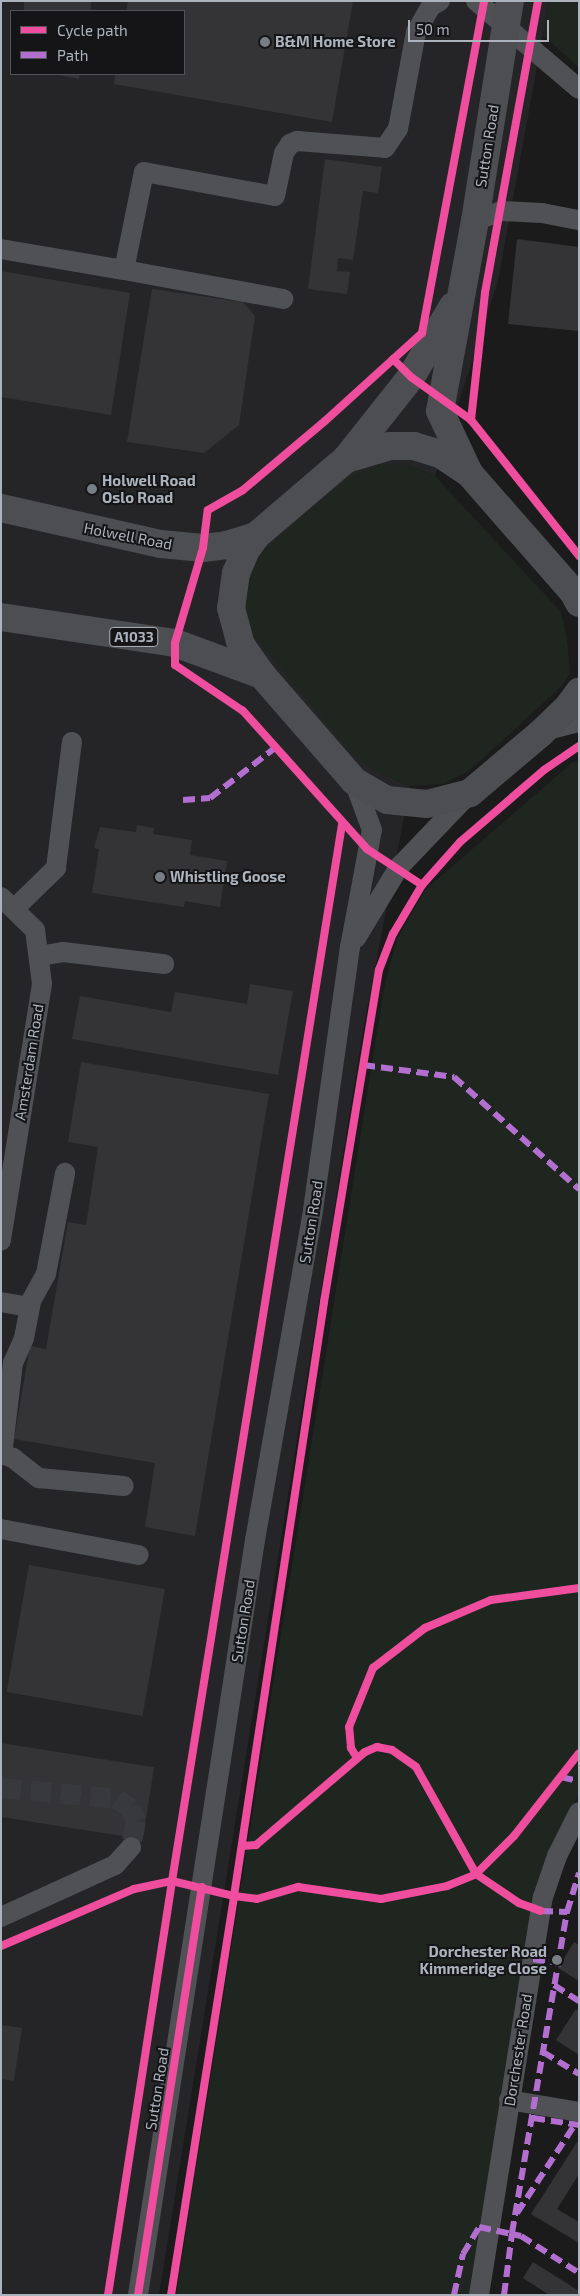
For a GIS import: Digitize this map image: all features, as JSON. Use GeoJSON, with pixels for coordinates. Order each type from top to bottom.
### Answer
{"type":"FeatureCollection","features":[{"type":"Feature","properties":{"kind":"highway","name":"Sutton Road"},"geometry":{"type":"LineString","coordinates":[[470,474],[440,411],[475,221],[508,14]]}},
{"type":"Feature","properties":{"kind":"highway"},"geometry":{"type":"LineString","coordinates":[[463,290],[410,377],[346,459],[256,536],[244,552],[236,573],[230,608],[241,645],[262,675],[354,781],[387,800],[405,803],[446,801],[470,793],[568,707],[579,692]]}},
{"type":"Feature","properties":{"kind":"highway"},"geometry":{"type":"LineString","coordinates":[[346,459],[376,448],[414,446],[440,454],[470,474],[577,598]]}},
{"type":"Feature","properties":{"kind":"highway","name":"Holwell Road"},"geometry":{"type":"LineString","coordinates":[[1,508],[161,544],[203,548],[227,545],[256,536]]}},
{"type":"Feature","properties":{"kind":"highway","name":"A1033"},"geometry":{"type":"LineString","coordinates":[[1,617],[175,643],[262,675]]}},
{"type":"Feature","properties":{"kind":"street"},"geometry":{"type":"LineString","coordinates":[[124,270],[144,172],[275,196],[284,153],[290,144],[298,141],[386,148],[398,129],[416,32],[431,6],[440,1]]}},
{"type":"Feature","properties":{"kind":"street"},"geometry":{"type":"LineString","coordinates":[[476,1],[508,14],[579,89]]}},
{"type":"Feature","properties":{"kind":"street"},"geometry":{"type":"LineString","coordinates":[[475,221],[500,211],[542,213],[579,220]]}},
{"type":"Feature","properties":{"kind":"street"},"geometry":{"type":"LineString","coordinates":[[1,249],[283,299]]}},
{"type":"Feature","properties":{"kind":"street"},"geometry":{"type":"LineString","coordinates":[[541,732],[579,722]]}},
{"type":"Feature","properties":{"kind":"street"},"geometry":{"type":"LineString","coordinates":[[8,903],[56,868],[72,742]]}},
{"type":"Feature","properties":{"kind":"street","name":"Sutton Road"},"geometry":{"type":"LineString","coordinates":[[138,2295],[255,1540],[313,1210],[350,947],[372,830],[354,781]]}},
{"type":"Feature","properties":{"kind":"street","name":"Sutton Road"},"geometry":{"type":"LineString","coordinates":[[350,947],[399,867],[470,793]]}},
{"type":"Feature","properties":{"kind":"street","name":"Amsterdam Road"},"geometry":{"type":"LineString","coordinates":[[1,1241],[42,984],[35,930],[8,903]]}},
{"type":"Feature","properties":{"kind":"street"},"geometry":{"type":"LineString","coordinates":[[38,956],[63,952],[164,964]]}},
{"type":"Feature","properties":{"kind":"street"},"geometry":{"type":"LineString","coordinates":[[65,1173],[46,1274],[30,1307],[24,1338],[13,1363],[1,1454],[13,1458],[39,1478],[124,1486]]}},
{"type":"Feature","properties":{"kind":"street"},"geometry":{"type":"LineString","coordinates":[[1,1302],[30,1307]]}},
{"type":"Feature","properties":{"kind":"street"},"geometry":{"type":"LineString","coordinates":[[1,1529],[139,1555]]}},
{"type":"Feature","properties":{"kind":"street","name":"Dorchester Road"},"geometry":{"type":"LineString","coordinates":[[479,2295],[543,1897],[557,1856],[579,1812]]}},
{"type":"Feature","properties":{"kind":"street"},"geometry":{"type":"LineString","coordinates":[[1,1916],[115,1865],[131,1847]]}},
{"type":"Feature","properties":{"kind":"street"},"geometry":{"type":"LineString","coordinates":[[510,2100],[579,2112]]}},
{"type":"Feature","properties":{"kind":"shaded area"},"geometry":{"type":"Polygon","coordinates":[[[1,1],[549,1],[498,281],[435,476],[408,465],[380,773],[410,786],[363,1030],[159,2295],[1,2295],[1,1]]]}},
{"type":"Feature","properties":{"kind":"shaded area"},"geometry":{"type":"Polygon","coordinates":[[[549,1],[579,1],[579,68],[543,35],[549,1]]]}},
{"type":"Feature","properties":{"kind":"shaded area"},"geometry":{"type":"Polygon","coordinates":[[[383,464],[408,465],[435,476],[561,612],[567,638],[570,673],[562,686],[470,770],[443,784],[410,786],[380,773],[354,756],[248,629],[242,604],[245,581],[259,554],[352,475],[383,464]]]}},
{"type":"Feature","properties":{"kind":"shaded area"},"geometry":{"type":"Polygon","coordinates":[[[579,761],[579,1794],[549,1851],[470,2295],[176,2295],[384,988],[397,939],[425,890],[573,762],[579,761]]]}},
{"type":"Feature","properties":{"kind":"building"},"geometry":{"type":"Polygon","coordinates":[[[24,1],[91,1],[91,10],[24,10],[24,1]]]}},
{"type":"Feature","properties":{"kind":"building","name":"B&M Home Store"},"geometry":{"type":"Polygon","coordinates":[[[128,1],[353,1],[332,122],[114,84],[115,75],[185,75],[185,10],[126,10],[128,1]]]}},
{"type":"Feature","properties":{"kind":"building"},"geometry":{"type":"Polygon","coordinates":[[[59,75],[80,75],[79,79],[59,75]]]}},
{"type":"Feature","properties":{"kind":"building"},"geometry":{"type":"Polygon","coordinates":[[[325,159],[382,167],[378,193],[363,191],[353,260],[338,258],[337,271],[350,272],[347,294],[308,289],[325,159]]]}},
{"type":"Feature","properties":{"kind":"building"},"geometry":{"type":"Polygon","coordinates":[[[517,239],[579,247],[579,331],[508,324],[517,239]]]}},
{"type":"Feature","properties":{"kind":"building"},"geometry":{"type":"Polygon","coordinates":[[[1,271],[130,293],[111,415],[1,397],[1,271]]]}},
{"type":"Feature","properties":{"kind":"building"},"geometry":{"type":"Polygon","coordinates":[[[152,289],[243,302],[255,316],[239,425],[204,453],[127,442],[152,289]]]}},
{"type":"Feature","properties":{"kind":"building","name":"Whistling Goose"},"geometry":{"type":"Polygon","coordinates":[[[137,825],[154,828],[153,834],[192,840],[190,855],[227,861],[220,907],[185,901],[184,907],[92,893],[99,849],[94,848],[100,827],[136,832],[137,825]]]}},
{"type":"Feature","properties":{"kind":"building"},"geometry":{"type":"Polygon","coordinates":[[[250,984],[293,991],[278,1075],[72,1039],[80,996],[171,1012],[175,992],[247,1004],[250,984]]]}},
{"type":"Feature","properties":{"kind":"building"},"geometry":{"type":"Polygon","coordinates":[[[81,1062],[269,1094],[195,1536],[145,1527],[155,1463],[14,1439],[30,1346],[46,1349],[68,1222],[86,1225],[98,1147],[68,1142],[81,1062]]]}},
{"type":"Feature","properties":{"kind":"building"},"geometry":{"type":"Polygon","coordinates":[[[29,1565],[165,1589],[143,1716],[7,1692],[29,1565]]]}},
{"type":"Feature","properties":{"kind":"building"},"geometry":{"type":"Polygon","coordinates":[[[1,1743],[154,1767],[143,1839],[1,1817],[1,1743]]]}},
{"type":"Feature","properties":{"kind":"building"},"geometry":{"type":"Polygon","coordinates":[[[574,1942],[579,1945],[579,1981],[558,1968],[574,1942]]]}},
{"type":"Feature","properties":{"kind":"building"},"geometry":{"type":"Polygon","coordinates":[[[576,2009],[579,2011],[579,2055],[556,2040],[576,2009]]]}},
{"type":"Feature","properties":{"kind":"building"},"geometry":{"type":"Polygon","coordinates":[[[1,2025],[22,2028],[14,2081],[1,2079],[1,2025]]]}},
{"type":"Feature","properties":{"kind":"building"},"geometry":{"type":"Polygon","coordinates":[[[579,2139],[579,2174],[557,2209],[579,2222],[579,2243],[531,2214],[579,2139]]]}},
{"type":"Feature","properties":{"kind":"building"},"geometry":{"type":"Polygon","coordinates":[[[533,2262],[579,2291],[579,2295],[549,2295],[523,2278],[533,2262]]]}},
{"type":"Feature","properties":{"kind":"tunnel"},"geometry":{"type":"LineString","coordinates":[[1,1788],[117,1799],[130,1808],[136,1821],[131,1847]]}},
{"type":"Feature","properties":{"kind":"marked path"},"geometry":{"type":"LineString","coordinates":[[183,800],[210,798],[275,748]]}},
{"type":"Feature","properties":{"kind":"marked path"},"geometry":{"type":"LineString","coordinates":[[363,1065],[454,1077],[579,1189]]}},
{"type":"Feature","properties":{"kind":"marked path"},"geometry":{"type":"LineString","coordinates":[[561,1777],[579,1781]]}},
{"type":"Feature","properties":{"kind":"marked path"},"geometry":{"type":"LineString","coordinates":[[504,2295],[512,2233],[567,1912],[579,1873]]}},
{"type":"Feature","properties":{"kind":"marked path"},"geometry":{"type":"LineString","coordinates":[[541,1911],[567,1912]]}},
{"type":"Feature","properties":{"kind":"marked path"},"geometry":{"type":"LineString","coordinates":[[533,1959],[558,1963]]}},
{"type":"Feature","properties":{"kind":"marked path"},"geometry":{"type":"LineString","coordinates":[[554,1985],[579,2001]]}},
{"type":"Feature","properties":{"kind":"marked path"},"geometry":{"type":"LineString","coordinates":[[543,2052],[579,2074]]}},
{"type":"Feature","properties":{"kind":"marked path"},"geometry":{"type":"LineString","coordinates":[[533,2118],[579,2125]]}},
{"type":"Feature","properties":{"kind":"marked path"},"geometry":{"type":"LineString","coordinates":[[517,2213],[576,2123]]}},
{"type":"Feature","properties":{"kind":"marked path"},"geometry":{"type":"LineString","coordinates":[[454,2295],[463,2254],[479,2227],[521,2236],[579,2273]]}},
{"type":"Feature","properties":{"kind":"cycle path"},"geometry":{"type":"LineString","coordinates":[[422,885],[367,849],[243,711],[175,665],[175,643],[203,548],[208,510],[243,490],[325,421],[422,333],[484,1]]}},
{"type":"Feature","properties":{"kind":"cycle path"},"geometry":{"type":"LineString","coordinates":[[538,1],[485,293],[471,420],[579,556]]}},
{"type":"Feature","properties":{"kind":"cycle path"},"geometry":{"type":"LineString","coordinates":[[393,359],[411,377],[471,420]]}},
{"type":"Feature","properties":{"kind":"cycle path"},"geometry":{"type":"LineString","coordinates":[[1,1946],[134,1889],[172,1881],[234,1896],[324,1302],[379,970],[393,934],[422,885],[460,842],[544,770],[579,746]]}},
{"type":"Feature","properties":{"kind":"cycle path"},"geometry":{"type":"LineString","coordinates":[[108,2295],[172,1881],[342,824]]}},
{"type":"Feature","properties":{"kind":"cycle path"},"geometry":{"type":"LineString","coordinates":[[357,1758],[351,1748],[349,1727],[373,1668],[425,1628],[491,1600],[579,1588]]}},
{"type":"Feature","properties":{"kind":"cycle path"},"geometry":{"type":"LineString","coordinates":[[242,1846],[256,1845],[365,1752],[377,1747],[392,1750],[416,1767],[476,1874],[519,1903],[541,1911]]}},
{"type":"Feature","properties":{"kind":"cycle path"},"geometry":{"type":"LineString","coordinates":[[171,2295],[234,1896],[257,1899],[298,1887],[381,1899],[447,1886],[476,1874],[514,1836],[579,1753]]}},
{"type":"Feature","properties":{"kind":"cycle path"},"geometry":{"type":"LineString","coordinates":[[138,2295],[202,1887]]}},
{"type":"Feature","properties":{"kind":"place","name":"B&M Home Store"},"geometry":{"type":"Point","coordinates":[265,42]}},
{"type":"Feature","properties":{"kind":"place","name":"Holwell Road Oslo Road"},"geometry":{"type":"Point","coordinates":[92,489]}},
{"type":"Feature","properties":{"kind":"place","name":"Whistling Goose"},"geometry":{"type":"Point","coordinates":[160,877]}},
{"type":"Feature","properties":{"kind":"place","name":"Dorchester Road Kimmeridge Close"},"geometry":{"type":"Point","coordinates":[557,1960]}}]}
